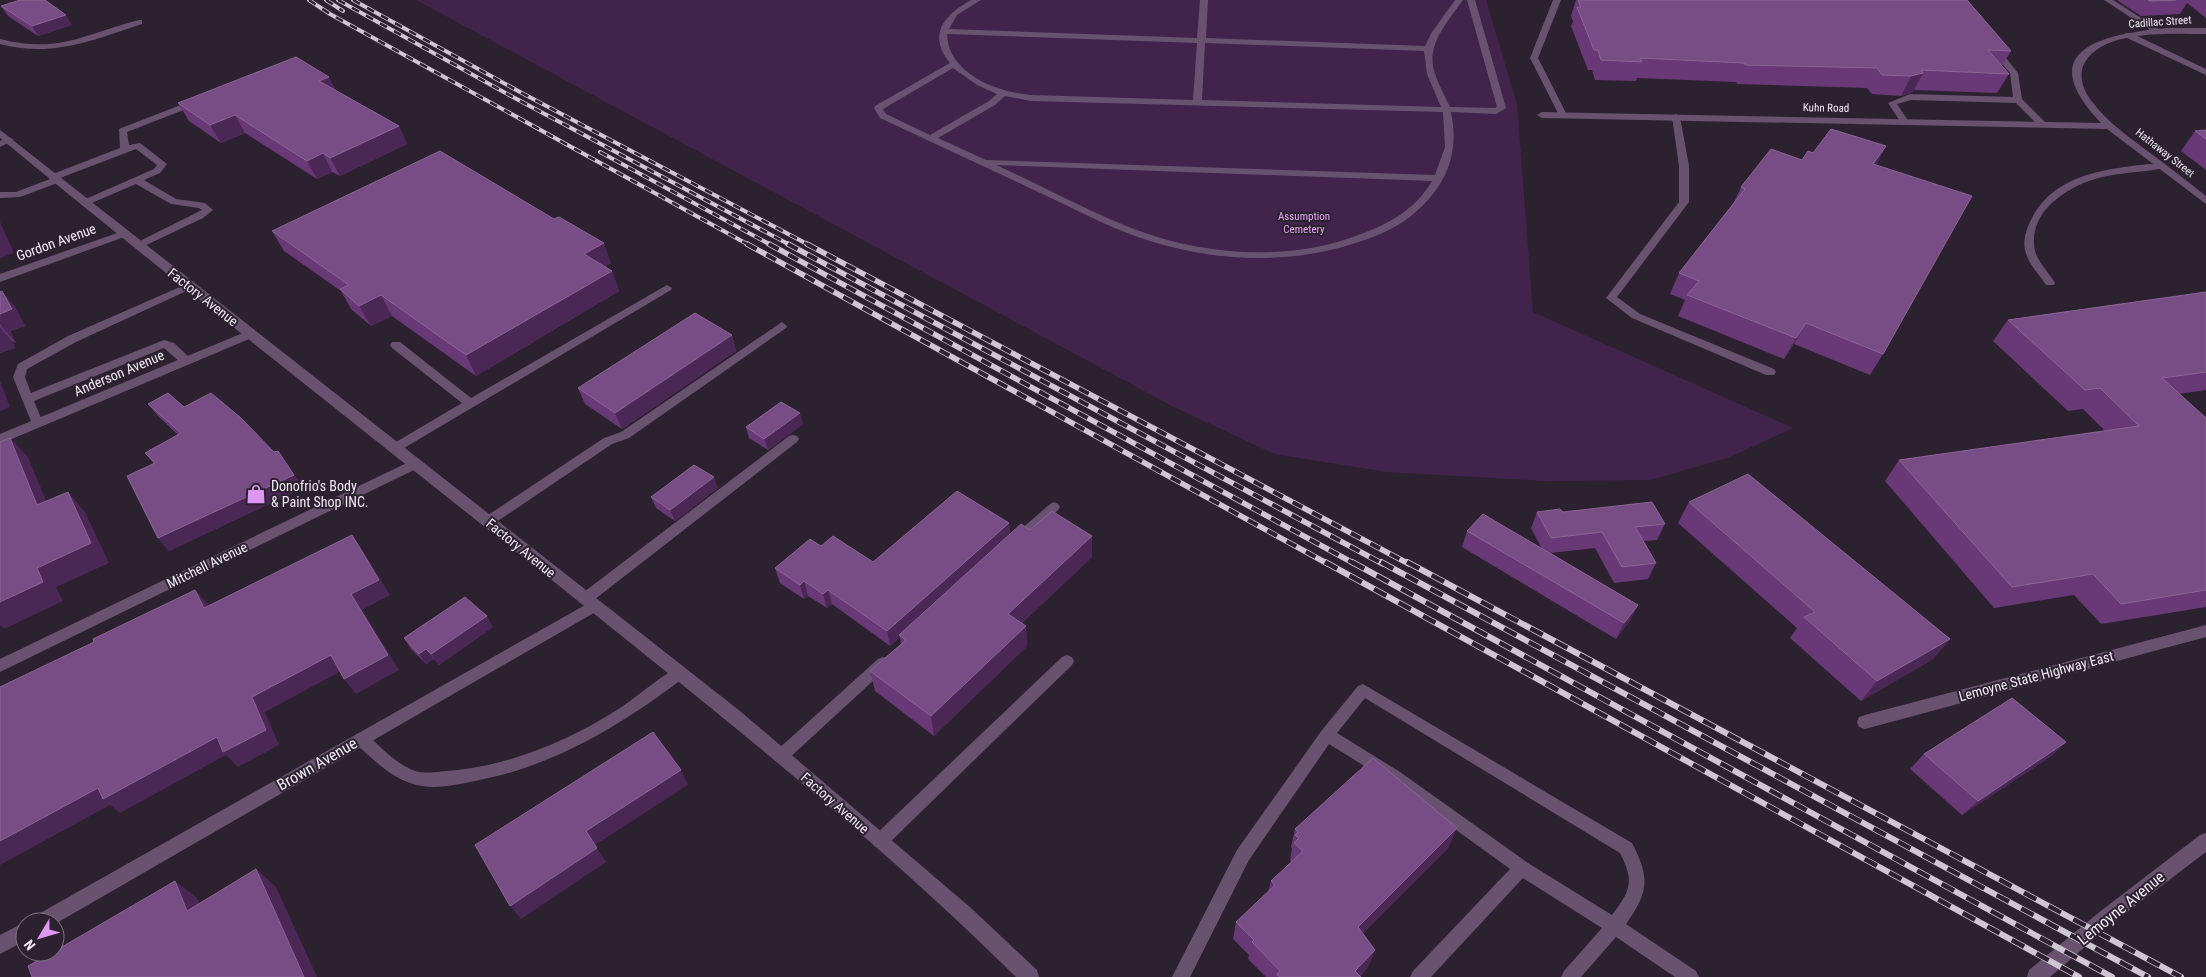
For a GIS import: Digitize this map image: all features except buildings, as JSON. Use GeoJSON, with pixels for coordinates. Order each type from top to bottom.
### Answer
{"type":"FeatureCollection","features":[{"type":"Feature","properties":{"kind":"street","name":"Cadillac Street"},"geometry":{"type":"LineString","coordinates":[[2109,126],[2089,105],[2078,86],[2076,69],[2087,51],[2111,39],[2128,35],[2206,31]]}},
{"type":"Feature","properties":{"kind":"street","name":"Kuhn Road"},"geometry":{"type":"LineString","coordinates":[[1542,115],[2109,126]]}},
{"type":"Feature","properties":{"kind":"street","name":"Hathaway Street"},"geometry":{"type":"LineString","coordinates":[[2109,126],[2206,201]]}},
{"type":"Feature","properties":{"kind":"street","name":"Factory Avenue"},"geometry":{"type":"LineString","coordinates":[[3,139],[734,716],[965,914],[1030,977]]}},
{"type":"Feature","properties":{"kind":"street","name":"Gordon Avenue"},"geometry":{"type":"LineString","coordinates":[[0,278],[123,234]]}},
{"type":"Feature","properties":{"kind":"street","name":"Anderson Avenue"},"geometry":{"type":"LineString","coordinates":[[0,439],[250,334]]}},
{"type":"Feature","properties":{"kind":"street","name":"Mitchell Avenue"},"geometry":{"type":"LineString","coordinates":[[0,666],[415,464]]}},
{"type":"Feature","properties":{"kind":"street","name":"Brown Avenue"},"geometry":{"type":"LineString","coordinates":[[58,912],[361,739],[589,603]]}},
{"type":"Feature","properties":{"kind":"street","name":"Lemoyne State Highway East"},"geometry":{"type":"LineString","coordinates":[[1866,722],[2206,630]]}},
{"type":"Feature","properties":{"kind":"street","name":"Lemoyne Avenue"},"geometry":{"type":"LineString","coordinates":[[2036,977],[2108,916],[2206,841]]}},
{"type":"Feature","properties":{"kind":"street"},"geometry":{"type":"LineString","coordinates":[[0,945],[15,937]]}},
{"type":"Feature","properties":{"kind":"lane"},"geometry":{"type":"LineString","coordinates":[[977,0],[949,18],[943,31],[942,44],[955,64],[974,80],[1004,93],[1031,98],[1496,112],[1502,108],[1471,0]]}},
{"type":"Feature","properties":{"kind":"lane"},"geometry":{"type":"LineString","coordinates":[[1197,104],[1204,0]]}},
{"type":"Feature","properties":{"kind":"lane"},"geometry":{"type":"LineString","coordinates":[[955,64],[943,69],[878,108],[883,116],[1131,231],[1167,242],[1213,252],[1262,255],[1298,252],[1343,245],[1373,234],[1400,220],[1425,200],[1450,150],[1447,111],[1431,75],[1428,52],[1440,26],[1459,0]]}},
{"type":"Feature","properties":{"kind":"lane"},"geometry":{"type":"LineString","coordinates":[[1557,0],[1534,58],[1563,115]]}},
{"type":"Feature","properties":{"kind":"lane"},"geometry":{"type":"LineString","coordinates":[[2108,0],[2159,32]]}},
{"type":"Feature","properties":{"kind":"lane"},"geometry":{"type":"LineString","coordinates":[[0,41],[31,49],[46,48],[69,44],[139,22]]}},
{"type":"Feature","properties":{"kind":"lane"},"geometry":{"type":"LineString","coordinates":[[943,31],[1430,49]]}},
{"type":"Feature","properties":{"kind":"lane"},"geometry":{"type":"LineString","coordinates":[[2128,35],[2206,72]]}},
{"type":"Feature","properties":{"kind":"lane"},"geometry":{"type":"LineString","coordinates":[[1989,44],[2014,72],[2018,100],[2042,124]]}},
{"type":"Feature","properties":{"kind":"lane"},"geometry":{"type":"LineString","coordinates":[[932,138],[992,103],[1004,93]]}},
{"type":"Feature","properties":{"kind":"lane"},"geometry":{"type":"LineString","coordinates":[[1904,122],[1892,103],[1910,97],[2018,100]]}},
{"type":"Feature","properties":{"kind":"lane"},"geometry":{"type":"LineString","coordinates":[[125,148],[122,131],[204,98]]}},
{"type":"Feature","properties":{"kind":"lane"},"geometry":{"type":"LineString","coordinates":[[1676,117],[1684,166],[1684,202],[1611,298],[1636,316],[1770,372]]}},
{"type":"Feature","properties":{"kind":"lane"},"geometry":{"type":"LineString","coordinates":[[0,195],[17,195],[125,148],[137,145],[162,164],[157,171],[84,203]]}},
{"type":"Feature","properties":{"kind":"lane"},"geometry":{"type":"LineString","coordinates":[[982,162],[1437,178]]}},
{"type":"Feature","properties":{"kind":"lane"},"geometry":{"type":"LineString","coordinates":[[2050,282],[2030,252],[2032,226],[2041,209],[2050,198],[2067,187],[2105,172],[2161,166]]}},
{"type":"Feature","properties":{"kind":"lane"},"geometry":{"type":"LineString","coordinates":[[137,180],[174,202],[202,205],[208,210],[200,216],[138,246]]}},
{"type":"Feature","properties":{"kind":"lane"},"geometry":{"type":"LineString","coordinates":[[37,423],[19,377],[22,367],[72,339],[189,286]]}},
{"type":"Feature","properties":{"kind":"lane"},"geometry":{"type":"LineString","coordinates":[[395,448],[667,288]]}},
{"type":"Feature","properties":{"kind":"lane"},"geometry":{"type":"LineString","coordinates":[[487,522],[608,441],[625,434],[782,326]]}},
{"type":"Feature","properties":{"kind":"lane"},"geometry":{"type":"LineString","coordinates":[[28,399],[164,344],[170,346],[186,361]]}},
{"type":"Feature","properties":{"kind":"lane"},"geometry":{"type":"LineString","coordinates":[[396,345],[470,404]]}},
{"type":"Feature","properties":{"kind":"lane"},"geometry":{"type":"LineString","coordinates":[[589,603],[793,439]]}},
{"type":"Feature","properties":{"kind":"lane"},"geometry":{"type":"LineString","coordinates":[[1010,547],[1054,507]]}},
{"type":"Feature","properties":{"kind":"lane"},"geometry":{"type":"LineString","coordinates":[[781,756],[892,655]]}},
{"type":"Feature","properties":{"kind":"lane"},"geometry":{"type":"LineString","coordinates":[[880,841],[1067,661]]}},
{"type":"Feature","properties":{"kind":"lane"},"geometry":{"type":"LineString","coordinates":[[361,739],[396,768],[421,779],[455,779],[472,776],[498,770],[555,748],[597,728],[640,704],[680,673]]}},
{"type":"Feature","properties":{"kind":"lane"},"geometry":{"type":"LineString","coordinates":[[1182,977],[1242,855],[1328,735],[1363,690],[1626,848],[1636,866],[1638,883],[1634,898],[1614,926],[1570,977]]}},
{"type":"Feature","properties":{"kind":"lane"},"geometry":{"type":"LineString","coordinates":[[1328,735],[1395,777],[1522,868],[1690,977]]}},
{"type":"Feature","properties":{"kind":"lane"},"geometry":{"type":"LineString","coordinates":[[1419,977],[1522,868]]}},
{"type":"Feature","properties":{"kind":"green space","name":"Assumption Cemetery"},"geometry":{"type":"Polygon","coordinates":[[[416,0],[1486,0],[1517,104],[1533,312],[1793,428],[1730,457],[1651,480],[1544,481],[1387,472],[1274,454],[1172,406],[416,0]]]}},
{"type":"Feature","properties":{"kind":"railway"},"geometry":{"type":"LineString","coordinates":[[309,0],[330,14],[749,245]]}},
{"type":"Feature","properties":{"kind":"railway"},"geometry":{"type":"LineString","coordinates":[[326,0],[343,11]]}},
{"type":"Feature","properties":{"kind":"railway"},"geometry":{"type":"LineString","coordinates":[[338,0],[511,96],[790,245]]}},
{"type":"Feature","properties":{"kind":"railway"},"geometry":{"type":"LineString","coordinates":[[353,0],[520,92],[809,245]]}},
{"type":"Feature","properties":{"kind":"railway"},"geometry":{"type":"LineString","coordinates":[[600,152],[771,245]]}},
{"type":"Feature","properties":{"kind":"railway"},"geometry":{"type":"LineString","coordinates":[[747,244],[1328,564]]}},
{"type":"Feature","properties":{"kind":"railway"},"geometry":{"type":"LineString","coordinates":[[769,244],[1355,564]]}},
{"type":"Feature","properties":{"kind":"railway"},"geometry":{"type":"LineString","coordinates":[[788,244],[1383,564]]}},
{"type":"Feature","properties":{"kind":"railway"},"geometry":{"type":"LineString","coordinates":[[807,244],[1409,564]]}},
{"type":"Feature","properties":{"kind":"railway"},"geometry":{"type":"LineString","coordinates":[[1325,562],[2079,977]]}},
{"type":"Feature","properties":{"kind":"railway"},"geometry":{"type":"LineString","coordinates":[[1352,562],[2112,977]]}},
{"type":"Feature","properties":{"kind":"railway"},"geometry":{"type":"LineString","coordinates":[[1381,562],[2148,977]]}},
{"type":"Feature","properties":{"kind":"railway"},"geometry":{"type":"LineString","coordinates":[[1407,562],[2181,977]]}},
{"type":"Feature","properties":{"kind":"place","name":"Donofrio's Body & Paint Shop INC."},"geometry":{"type":"Point","coordinates":[256,494]}}]}
